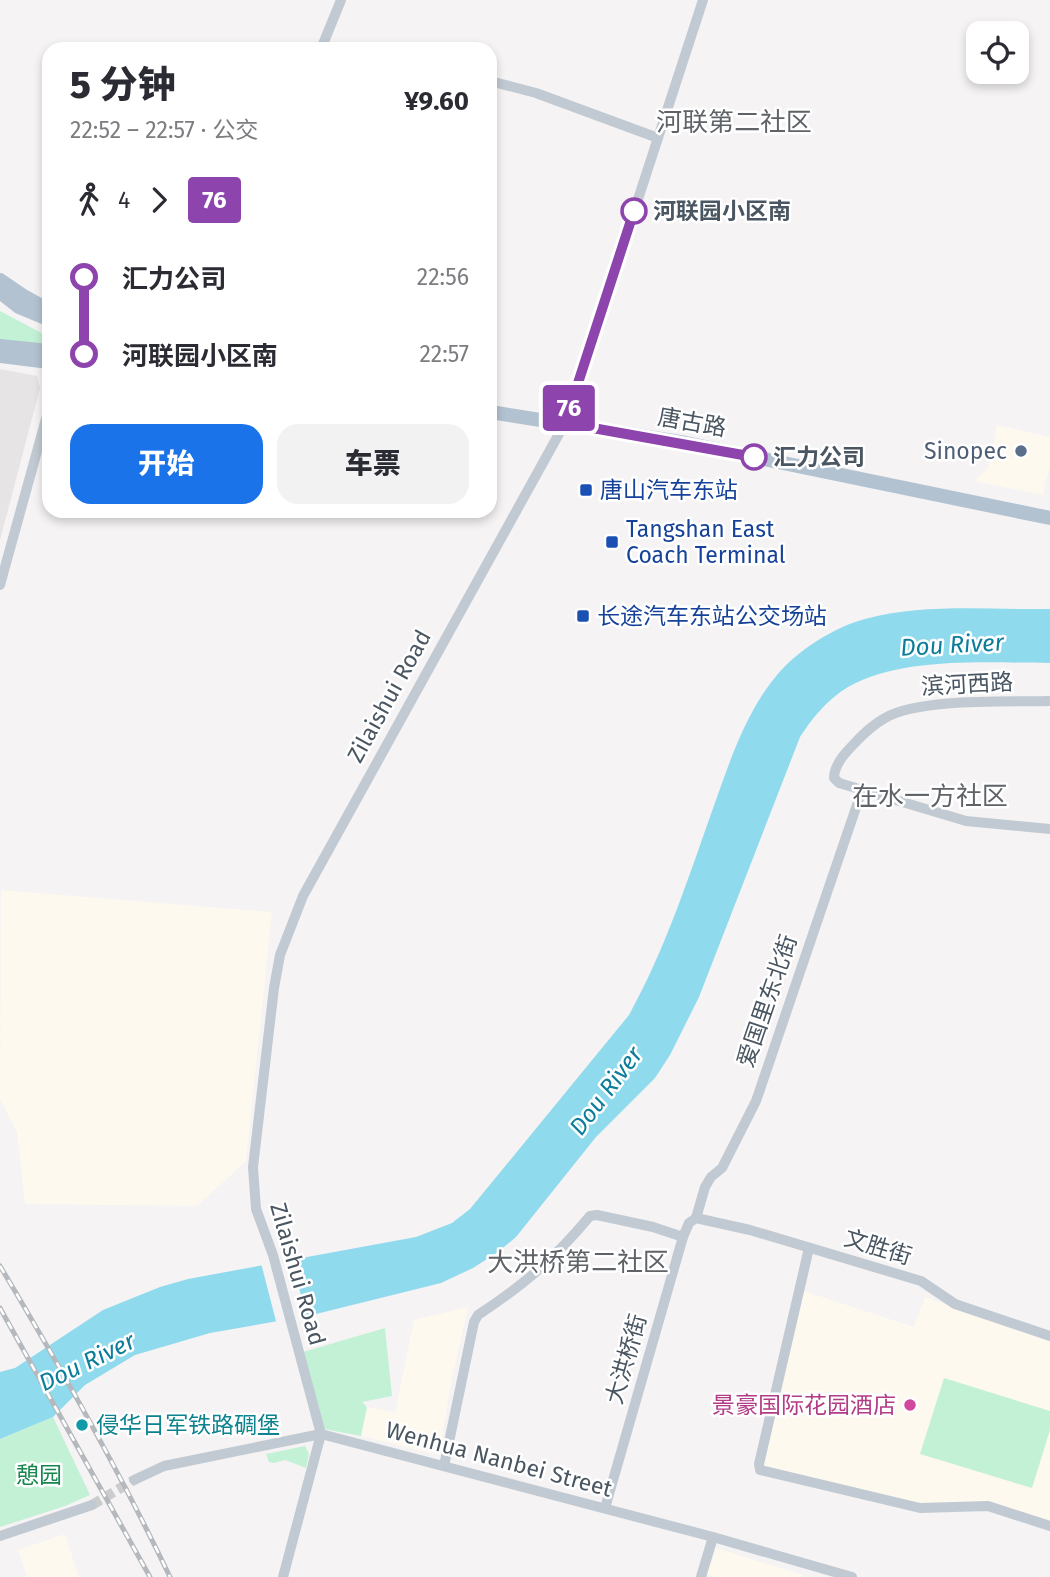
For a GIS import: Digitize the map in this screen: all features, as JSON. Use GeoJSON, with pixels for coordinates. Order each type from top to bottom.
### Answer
{"type":"FeatureCollection","features":[{"type":"Feature","properties":{"kind":"main road"},"geometry":{"type":"LineString","coordinates":[[0,280],[42,306]]}},
{"type":"Feature","properties":{"kind":"main road"},"geometry":{"type":"LineString","coordinates":[[0,292],[19,307],[42,317]]}},
{"type":"Feature","properties":{"kind":"main road"},"geometry":{"type":"LineString","coordinates":[[0,303],[42,326]]}},
{"type":"Feature","properties":{"kind":"main road"},"geometry":{"type":"LineString","coordinates":[[0,346],[42,350]]}},
{"type":"Feature","properties":{"kind":"main road"},"geometry":{"type":"LineString","coordinates":[[0,356],[42,361]]}},
{"type":"Feature","properties":{"kind":"main road","name":"唐古路"},"geometry":{"type":"LineString","coordinates":[[497,405],[1050,518]]}},
{"type":"Feature","properties":{"kind":"main road","name":"唐古路"},"geometry":{"type":"LineString","coordinates":[[497,413],[688,436],[1050,510]]}},
{"type":"Feature","properties":{"kind":"street"},"geometry":{"type":"LineString","coordinates":[[324,42],[341,0]]}},
{"type":"Feature","properties":{"kind":"street","name":"Zilaishui Road"},"geometry":{"type":"LineString","coordinates":[[321,1434],[273,1255],[256,1209],[253,1167],[280,956],[303,896],[566,419],[703,0]]}},
{"type":"Feature","properties":{"kind":"street"},"geometry":{"type":"LineString","coordinates":[[497,83],[536,93],[658,138]]}},
{"type":"Feature","properties":{"kind":"street"},"geometry":{"type":"LineString","coordinates":[[0,585],[42,433]]}},
{"type":"Feature","properties":{"kind":"street","name":"滨河西路"},"geometry":{"type":"LineString","coordinates":[[862,790],[839,783],[834,778],[834,771],[867,730],[886,717],[930,705],[1050,701]]}},
{"type":"Feature","properties":{"kind":"street"},"geometry":{"type":"LineString","coordinates":[[862,790],[967,821],[1050,830]]}},
{"type":"Feature","properties":{"kind":"street","name":"爱国里东北街"},"geometry":{"type":"LineString","coordinates":[[692,1220],[705,1187],[711,1177],[722,1168],[756,1101],[862,790]]}},
{"type":"Feature","properties":{"kind":"street"},"geometry":{"type":"LineString","coordinates":[[444,1466],[474,1322],[478,1315],[522,1286],[564,1248],[590,1216],[597,1215],[642,1225],[683,1237]]}},
{"type":"Feature","properties":{"kind":"street","name":"大洪桥街"},"geometry":{"type":"LineString","coordinates":[[604,1508],[683,1237],[692,1220]]}},
{"type":"Feature","properties":{"kind":"street","name":"文胜街"},"geometry":{"type":"LineString","coordinates":[[692,1220],[809,1248],[921,1281],[955,1304],[1050,1336]]}},
{"type":"Feature","properties":{"kind":"street"},"geometry":{"type":"LineString","coordinates":[[809,1248],[760,1469],[920,1507],[988,1506],[1050,1526]]}},
{"type":"Feature","properties":{"kind":"street"},"geometry":{"type":"LineString","coordinates":[[282,1577],[321,1434]]}},
{"type":"Feature","properties":{"kind":"street","name":"Wenhua Nanbei Street"},"geometry":{"type":"LineString","coordinates":[[134,1480],[164,1466],[321,1434],[713,1537],[852,1577]]}},
{"type":"Feature","properties":{"kind":"street"},"geometry":{"type":"LineString","coordinates":[[0,1536],[92,1505]]}},
{"type":"Feature","properties":{"kind":"street"},"geometry":{"type":"LineString","coordinates":[[701,1577],[713,1537]]}},
{"type":"Feature","properties":{"kind":"shaded area"},"geometry":{"type":"Polygon","coordinates":[[[0,369],[37,376],[40,388],[0,540],[0,369]]]}},
{"type":"Feature","properties":{"kind":"shaded area","name":"Sinopec"},"geometry":{"type":"Polygon","coordinates":[[[997,425],[1050,437],[1050,465],[1043,495],[974,481],[988,468],[997,425]]]}},
{"type":"Feature","properties":{"kind":"shaded area"},"geometry":{"type":"Polygon","coordinates":[[[1,890],[272,912],[246,1161],[197,1206],[25,1204],[17,1132],[0,1099],[1,890]]]}},
{"type":"Feature","properties":{"kind":"shaded area","name":"景豪国际花园酒店"},"geometry":{"type":"Polygon","coordinates":[[[798,1289],[914,1327],[925,1297],[1050,1339],[1050,1523],[989,1508],[902,1509],[755,1472],[798,1289]]]}},
{"type":"Feature","properties":{"kind":"shaded area"},"geometry":{"type":"Polygon","coordinates":[[[468,1307],[439,1455],[361,1436],[367,1407],[395,1412],[414,1320],[468,1307]]]}},
{"type":"Feature","properties":{"kind":"shaded area"},"geometry":{"type":"Polygon","coordinates":[[[65,1534],[79,1577],[27,1577],[18,1550],[65,1534]]]}},
{"type":"Feature","properties":{"kind":"shaded area"},"geometry":{"type":"Polygon","coordinates":[[[716,1548],[803,1575],[716,1577],[707,1574],[716,1548]]]}},
{"type":"Feature","properties":{"kind":"green space"},"geometry":{"type":"Polygon","coordinates":[[[0,311],[42,333],[42,344],[0,340],[0,311]]]}},
{"type":"Feature","properties":{"kind":"green space"},"geometry":{"type":"Polygon","coordinates":[[[385,1328],[392,1396],[362,1402],[367,1407],[361,1436],[324,1429],[303,1352],[385,1328]]]}},
{"type":"Feature","properties":{"kind":"green space"},"geometry":{"type":"Polygon","coordinates":[[[944,1378],[1050,1411],[1050,1430],[1032,1488],[920,1454],[944,1378]]]}},
{"type":"Feature","properties":{"kind":"green space","name":"憩园"},"geometry":{"type":"Polygon","coordinates":[[[53,1417],[90,1495],[0,1527],[0,1439],[53,1417]]]}},
{"type":"Feature","properties":{"kind":"green space"},"geometry":{"type":"Polygon","coordinates":[[[305,1446],[309,1454],[306,1468],[285,1460],[269,1462],[266,1454],[305,1446]]]}},
{"type":"Feature","properties":{"kind":"water","name":"Dou River"},"geometry":{"type":"Polygon","coordinates":[[[957,608],[1050,609],[1050,663],[947,663],[894,670],[848,687],[815,716],[800,737],[699,997],[670,1055],[655,1078],[596,1137],[516,1237],[498,1252],[473,1268],[441,1283],[312,1315],[210,1333],[135,1355],[85,1385],[53,1417],[0,1439],[0,1372],[15,1368],[103,1310],[188,1279],[416,1237],[452,1223],[470,1209],[629,1015],[664,942],[746,724],[765,690],[785,666],[805,649],[841,628],[887,614],[957,608]]]}},
{"type":"Feature","properties":{"kind":"pier"},"geometry":{"type":"Polygon","coordinates":[[[291,1257],[307,1319],[277,1325],[261,1263],[291,1257]]]}},
{"type":"Feature","properties":{"kind":"tunnel"},"geometry":{"type":"LineString","coordinates":[[92,1505],[134,1480]]}},
{"type":"Feature","properties":{"kind":"railway"},"geometry":{"type":"LineString","coordinates":[[0,1266],[89,1420],[170,1577]]}},
{"type":"Feature","properties":{"kind":"railway"},"geometry":{"type":"LineString","coordinates":[[0,1308],[150,1577]]}},
{"type":"Feature","properties":{"kind":"bus line","name":"76"},"geometry":{"type":"LineString","coordinates":[[634,211],[565,423],[754,457]]}},
{"type":"Feature","properties":{"kind":"place","name":"河联园小区南"},"geometry":{"type":"Point","coordinates":[634,211]}},
{"type":"Feature","properties":{"kind":"place","name":"Sinopec"},"geometry":{"type":"Point","coordinates":[1021,451]}},
{"type":"Feature","properties":{"kind":"place","name":"汇力公司"},"geometry":{"type":"Point","coordinates":[754,457]}},
{"type":"Feature","properties":{"kind":"place","name":"唐山汽车东站"},"geometry":{"type":"Point","coordinates":[586,490]}},
{"type":"Feature","properties":{"kind":"place","name":"Tangshan East Coach Terminal"},"geometry":{"type":"Point","coordinates":[612,542]}},
{"type":"Feature","properties":{"kind":"place","name":"长途汽车东站公交场站"},"geometry":{"type":"Point","coordinates":[583,616]}},
{"type":"Feature","properties":{"kind":"place","name":"景豪国际花园酒店"},"geometry":{"type":"Point","coordinates":[910,1405]}},
{"type":"Feature","properties":{"kind":"place","name":"侵华日军铁路碉堡"},"geometry":{"type":"Point","coordinates":[82,1425]}},
{"type":"Feature","properties":{"kind":"district","name":"河联第二社区"},"geometry":{"type":"Point","coordinates":[734,122]}},
{"type":"Feature","properties":{"kind":"district","name":"在水一方社区"},"geometry":{"type":"Point","coordinates":[930,796]}},
{"type":"Feature","properties":{"kind":"district","name":"大洪桥第二社区"},"geometry":{"type":"Point","coordinates":[578,1262]}}]}
